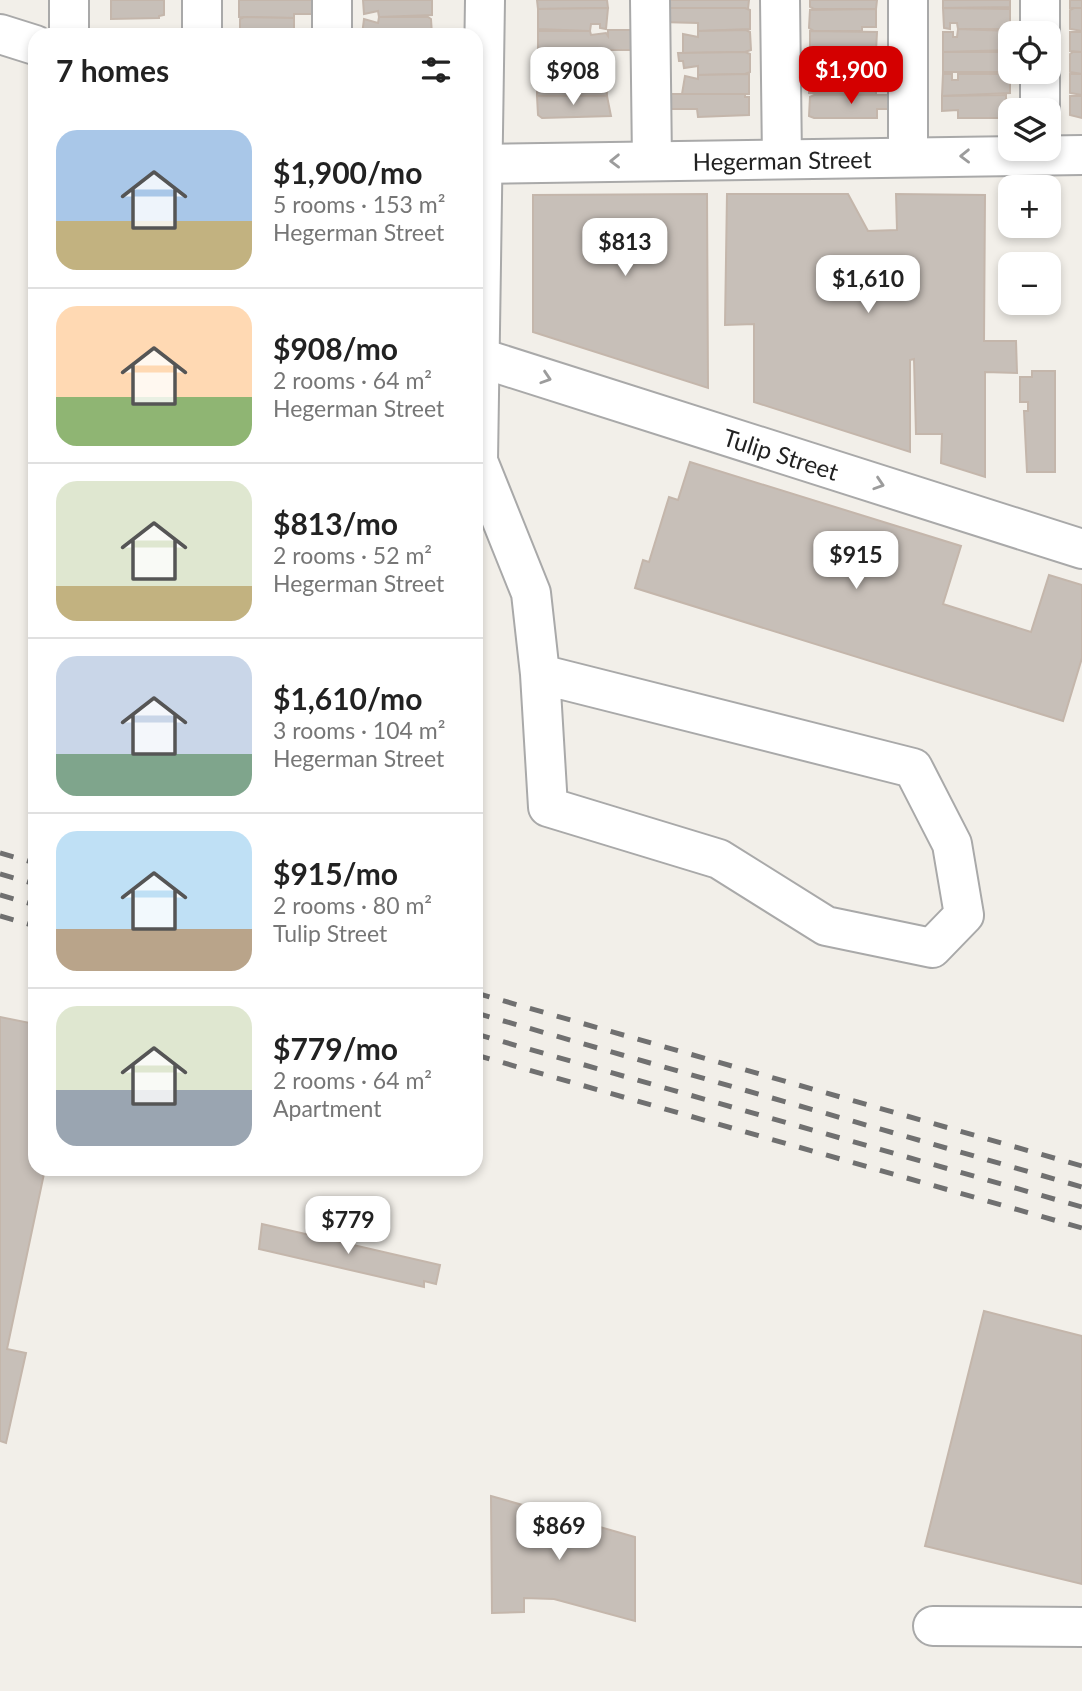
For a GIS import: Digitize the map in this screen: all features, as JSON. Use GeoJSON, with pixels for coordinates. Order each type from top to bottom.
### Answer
{"type":"FeatureCollection","features":[{"type":"Feature","properties":{"kind":"street"},"geometry":{"type":"LineString","coordinates":[[69,0],[69,28]]}},
{"type":"Feature","properties":{"kind":"street"},"geometry":{"type":"LineString","coordinates":[[202,0],[202,28]]}},
{"type":"Feature","properties":{"kind":"street"},"geometry":{"type":"LineString","coordinates":[[332,0],[332,28]]}},
{"type":"Feature","properties":{"kind":"street"},"geometry":{"type":"LineString","coordinates":[[483,66],[485,0]]}},
{"type":"Feature","properties":{"kind":"street"},"geometry":{"type":"LineString","coordinates":[[650,0],[652,160]]}},
{"type":"Feature","properties":{"kind":"street"},"geometry":{"type":"LineString","coordinates":[[780,0],[782,159]]}},
{"type":"Feature","properties":{"kind":"street"},"geometry":{"type":"LineString","coordinates":[[908,0],[908,157]]}},
{"type":"Feature","properties":{"kind":"street"},"geometry":{"type":"LineString","coordinates":[[1040,0],[1040,21]]}},
{"type":"Feature","properties":{"kind":"street"},"geometry":{"type":"LineString","coordinates":[[0,34],[28,43]]}},
{"type":"Feature","properties":{"kind":"street","name":"Hegerman Street"},"geometry":{"type":"LineString","coordinates":[[483,164],[998,154]]}},
{"type":"Feature","properties":{"kind":"street","name":"Hegerman Street"},"geometry":{"type":"LineString","coordinates":[[1061,154],[1082,155]]}},
{"type":"Feature","properties":{"kind":"street","name":"Tulip Street"},"geometry":{"type":"LineString","coordinates":[[483,359],[1082,549]]}},
{"type":"Feature","properties":{"kind":"street"},"geometry":{"type":"LineString","coordinates":[[483,473],[531,593],[541,674],[548,807],[719,859],[826,926],[932,948],[964,915],[952,844],[912,768],[541,674]]}},
{"type":"Feature","properties":{"kind":"street"},"geometry":{"type":"LineString","coordinates":[[933,1626],[1082,1627]]}},
{"type":"Feature","properties":{"kind":"building"},"geometry":{"type":"Polygon","coordinates":[[[111,0],[164,0],[164,15],[159,18],[111,19],[111,0]]]}},
{"type":"Feature","properties":{"kind":"building"},"geometry":{"type":"Polygon","coordinates":[[[239,0],[315,0],[315,14],[294,14],[294,18],[239,17],[239,0]]]}},
{"type":"Feature","properties":{"kind":"building"},"geometry":{"type":"Polygon","coordinates":[[[363,0],[432,0],[432,15],[379,17],[378,11],[364,14],[363,0]]]}},
{"type":"Feature","properties":{"kind":"building"},"geometry":{"type":"Polygon","coordinates":[[[537,0],[607,0],[608,8],[538,9],[537,0]]]}},
{"type":"Feature","properties":{"kind":"building"},"geometry":{"type":"Polygon","coordinates":[[[661,0],[749,0],[748,9],[661,8],[661,0]]]}},
{"type":"Feature","properties":{"kind":"building"},"geometry":{"type":"Polygon","coordinates":[[[810,0],[877,0],[876,9],[814,9],[810,7],[810,0]]]}},
{"type":"Feature","properties":{"kind":"building"},"geometry":{"type":"Polygon","coordinates":[[[943,0],[1010,0],[1010,7],[943,8],[943,0]]]}},
{"type":"Feature","properties":{"kind":"building"},"geometry":{"type":"Polygon","coordinates":[[[1070,0],[1082,0],[1082,8],[1070,8],[1070,0]]]}},
{"type":"Feature","properties":{"kind":"building"},"geometry":{"type":"Polygon","coordinates":[[[608,8],[606,29],[600,28],[600,24],[591,24],[590,31],[538,29],[538,9],[608,8]]]}},
{"type":"Feature","properties":{"kind":"building"},"geometry":{"type":"Polygon","coordinates":[[[661,8],[745,8],[750,10],[750,29],[698,31],[698,23],[661,22],[661,8]]]}},
{"type":"Feature","properties":{"kind":"building"},"geometry":{"type":"Polygon","coordinates":[[[943,8],[1010,9],[1010,21],[998,21],[998,29],[958,29],[957,23],[950,23],[950,29],[944,28],[943,8]]]}},
{"type":"Feature","properties":{"kind":"building"},"geometry":{"type":"Polygon","coordinates":[[[1082,8],[1082,31],[1070,29],[1070,10],[1082,8]]]}},
{"type":"Feature","properties":{"kind":"building"},"geometry":{"type":"Polygon","coordinates":[[[876,9],[876,27],[862,27],[862,31],[814,31],[809,28],[810,10],[876,9]]]}},
{"type":"Feature","properties":{"kind":"building"},"geometry":{"type":"Polygon","coordinates":[[[379,17],[428,17],[431,19],[432,28],[363,28],[364,19],[378,23],[379,17]]]}},
{"type":"Feature","properties":{"kind":"building"},"geometry":{"type":"Polygon","coordinates":[[[294,18],[294,28],[240,28],[240,19],[294,18]]]}},
{"type":"Feature","properties":{"kind":"building"},"geometry":{"type":"Polygon","coordinates":[[[958,29],[998,31],[998,50],[943,52],[943,32],[953,32],[953,37],[957,37],[958,29]]]}},
{"type":"Feature","properties":{"kind":"building"},"geometry":{"type":"Polygon","coordinates":[[[608,30],[634,30],[633,50],[538,50],[538,31],[590,31],[591,35],[606,33],[608,36],[608,30]]]}},
{"type":"Feature","properties":{"kind":"building"},"geometry":{"type":"Polygon","coordinates":[[[698,31],[750,32],[751,50],[683,53],[683,34],[698,37],[698,31]]]}},
{"type":"Feature","properties":{"kind":"building"},"geometry":{"type":"Polygon","coordinates":[[[810,31],[877,32],[876,51],[810,51],[810,31]]]}},
{"type":"Feature","properties":{"kind":"building"},"geometry":{"type":"Polygon","coordinates":[[[1070,32],[1082,32],[1082,52],[1070,51],[1070,32]]]}},
{"type":"Feature","properties":{"kind":"building"},"geometry":{"type":"Polygon","coordinates":[[[876,51],[876,73],[815,73],[810,71],[810,53],[876,51]]]}},
{"type":"Feature","properties":{"kind":"building"},"geometry":{"type":"Polygon","coordinates":[[[607,52],[606,70],[591,68],[591,72],[538,72],[538,53],[607,52]]]}},
{"type":"Feature","properties":{"kind":"building"},"geometry":{"type":"Polygon","coordinates":[[[943,52],[998,52],[998,72],[943,72],[943,52]]]}},
{"type":"Feature","properties":{"kind":"building"},"geometry":{"type":"Polygon","coordinates":[[[1082,52],[1082,74],[1070,72],[1070,54],[1082,52]]]}},
{"type":"Feature","properties":{"kind":"building"},"geometry":{"type":"Polygon","coordinates":[[[678,53],[750,54],[750,72],[698,75],[698,66],[684,68],[678,53]]]}},
{"type":"Feature","properties":{"kind":"building"},"geometry":{"type":"Polygon","coordinates":[[[542,72],[591,72],[591,79],[606,76],[607,96],[537,96],[537,75],[542,72]]]}},
{"type":"Feature","properties":{"kind":"building"},"geometry":{"type":"Polygon","coordinates":[[[862,73],[862,80],[868,80],[869,75],[876,75],[876,95],[809,93],[809,75],[862,73]]]}},
{"type":"Feature","properties":{"kind":"building"},"geometry":{"type":"Polygon","coordinates":[[[749,74],[749,94],[682,94],[685,76],[698,79],[698,75],[749,74]]]}},
{"type":"Feature","properties":{"kind":"building"},"geometry":{"type":"Polygon","coordinates":[[[943,74],[952,74],[952,80],[958,80],[958,74],[998,74],[998,84],[1010,84],[1010,93],[942,96],[943,74]]]}},
{"type":"Feature","properties":{"kind":"building"},"geometry":{"type":"Polygon","coordinates":[[[1070,74],[1082,74],[1082,95],[1070,93],[1070,74]]]}},
{"type":"Feature","properties":{"kind":"building"},"geometry":{"type":"Polygon","coordinates":[[[661,94],[745,94],[745,97],[749,97],[749,115],[698,117],[697,109],[661,109],[661,94]]]}},
{"type":"Feature","properties":{"kind":"building"},"geometry":{"type":"Polygon","coordinates":[[[899,95],[899,109],[877,109],[877,118],[814,118],[809,116],[810,97],[899,95]]]}},
{"type":"Feature","properties":{"kind":"building"},"geometry":{"type":"Polygon","coordinates":[[[1006,95],[1006,98],[998,98],[998,118],[958,118],[958,110],[942,111],[942,96],[1006,95]]]}},
{"type":"Feature","properties":{"kind":"building"},"geometry":{"type":"Polygon","coordinates":[[[537,96],[607,96],[611,116],[542,118],[538,115],[537,96]]]}},
{"type":"Feature","properties":{"kind":"building"},"geometry":{"type":"Polygon","coordinates":[[[1070,96],[1082,96],[1082,118],[1070,115],[1070,96]]]}},
{"type":"Feature","properties":{"kind":"building"},"geometry":{"type":"Polygon","coordinates":[[[707,194],[708,388],[533,332],[533,195],[707,194]]]}},
{"type":"Feature","properties":{"kind":"building"},"geometry":{"type":"Polygon","coordinates":[[[727,194],[848,194],[868,231],[897,230],[896,194],[985,195],[984,341],[1016,341],[1017,373],[985,372],[985,477],[941,463],[942,434],[916,434],[914,359],[910,360],[910,452],[754,402],[754,324],[725,325],[727,194]]]}},
{"type":"Feature","properties":{"kind":"building"},"geometry":{"type":"Polygon","coordinates":[[[1032,371],[1055,371],[1055,472],[1027,472],[1024,411],[1028,411],[1028,402],[1020,402],[1020,377],[1032,377],[1032,371]]]}},
{"type":"Feature","properties":{"kind":"building"},"geometry":{"type":"Polygon","coordinates":[[[690,462],[961,546],[943,604],[1031,632],[1049,575],[1082,585],[1082,658],[1063,721],[635,588],[643,560],[649,562],[669,497],[678,500],[690,462]]]}},
{"type":"Feature","properties":{"kind":"building"},"geometry":{"type":"Polygon","coordinates":[[[0,1017],[28,1023],[28,1176],[44,1176],[7,1349],[26,1353],[6,1443],[0,1441],[0,1017]]]}},
{"type":"Feature","properties":{"kind":"building"},"geometry":{"type":"Polygon","coordinates":[[[262,1224],[440,1265],[436,1284],[424,1281],[424,1287],[259,1249],[262,1224]]]}},
{"type":"Feature","properties":{"kind":"building"},"geometry":{"type":"Polygon","coordinates":[[[984,1311],[1082,1336],[1082,1584],[925,1546],[984,1311]]]}},
{"type":"Feature","properties":{"kind":"building"},"geometry":{"type":"Polygon","coordinates":[[[491,1496],[635,1537],[635,1621],[554,1599],[524,1598],[524,1612],[492,1613],[491,1496]]]}},
{"type":"Feature","properties":{"kind":"railway"},"geometry":{"type":"LineString","coordinates":[[0,853],[28,861]]}},
{"type":"Feature","properties":{"kind":"railway"},"geometry":{"type":"LineString","coordinates":[[0,874],[28,882]]}},
{"type":"Feature","properties":{"kind":"railway"},"geometry":{"type":"LineString","coordinates":[[0,895],[28,903]]}},
{"type":"Feature","properties":{"kind":"railway"},"geometry":{"type":"LineString","coordinates":[[0,916],[28,924]]}},
{"type":"Feature","properties":{"kind":"railway"},"geometry":{"type":"LineString","coordinates":[[483,995],[1082,1166]]}},
{"type":"Feature","properties":{"kind":"railway"},"geometry":{"type":"LineString","coordinates":[[483,1015],[1082,1187]]}},
{"type":"Feature","properties":{"kind":"railway"},"geometry":{"type":"LineString","coordinates":[[483,1036],[1082,1207]]}},
{"type":"Feature","properties":{"kind":"railway"},"geometry":{"type":"LineString","coordinates":[[483,1057],[1082,1228]]}}]}
